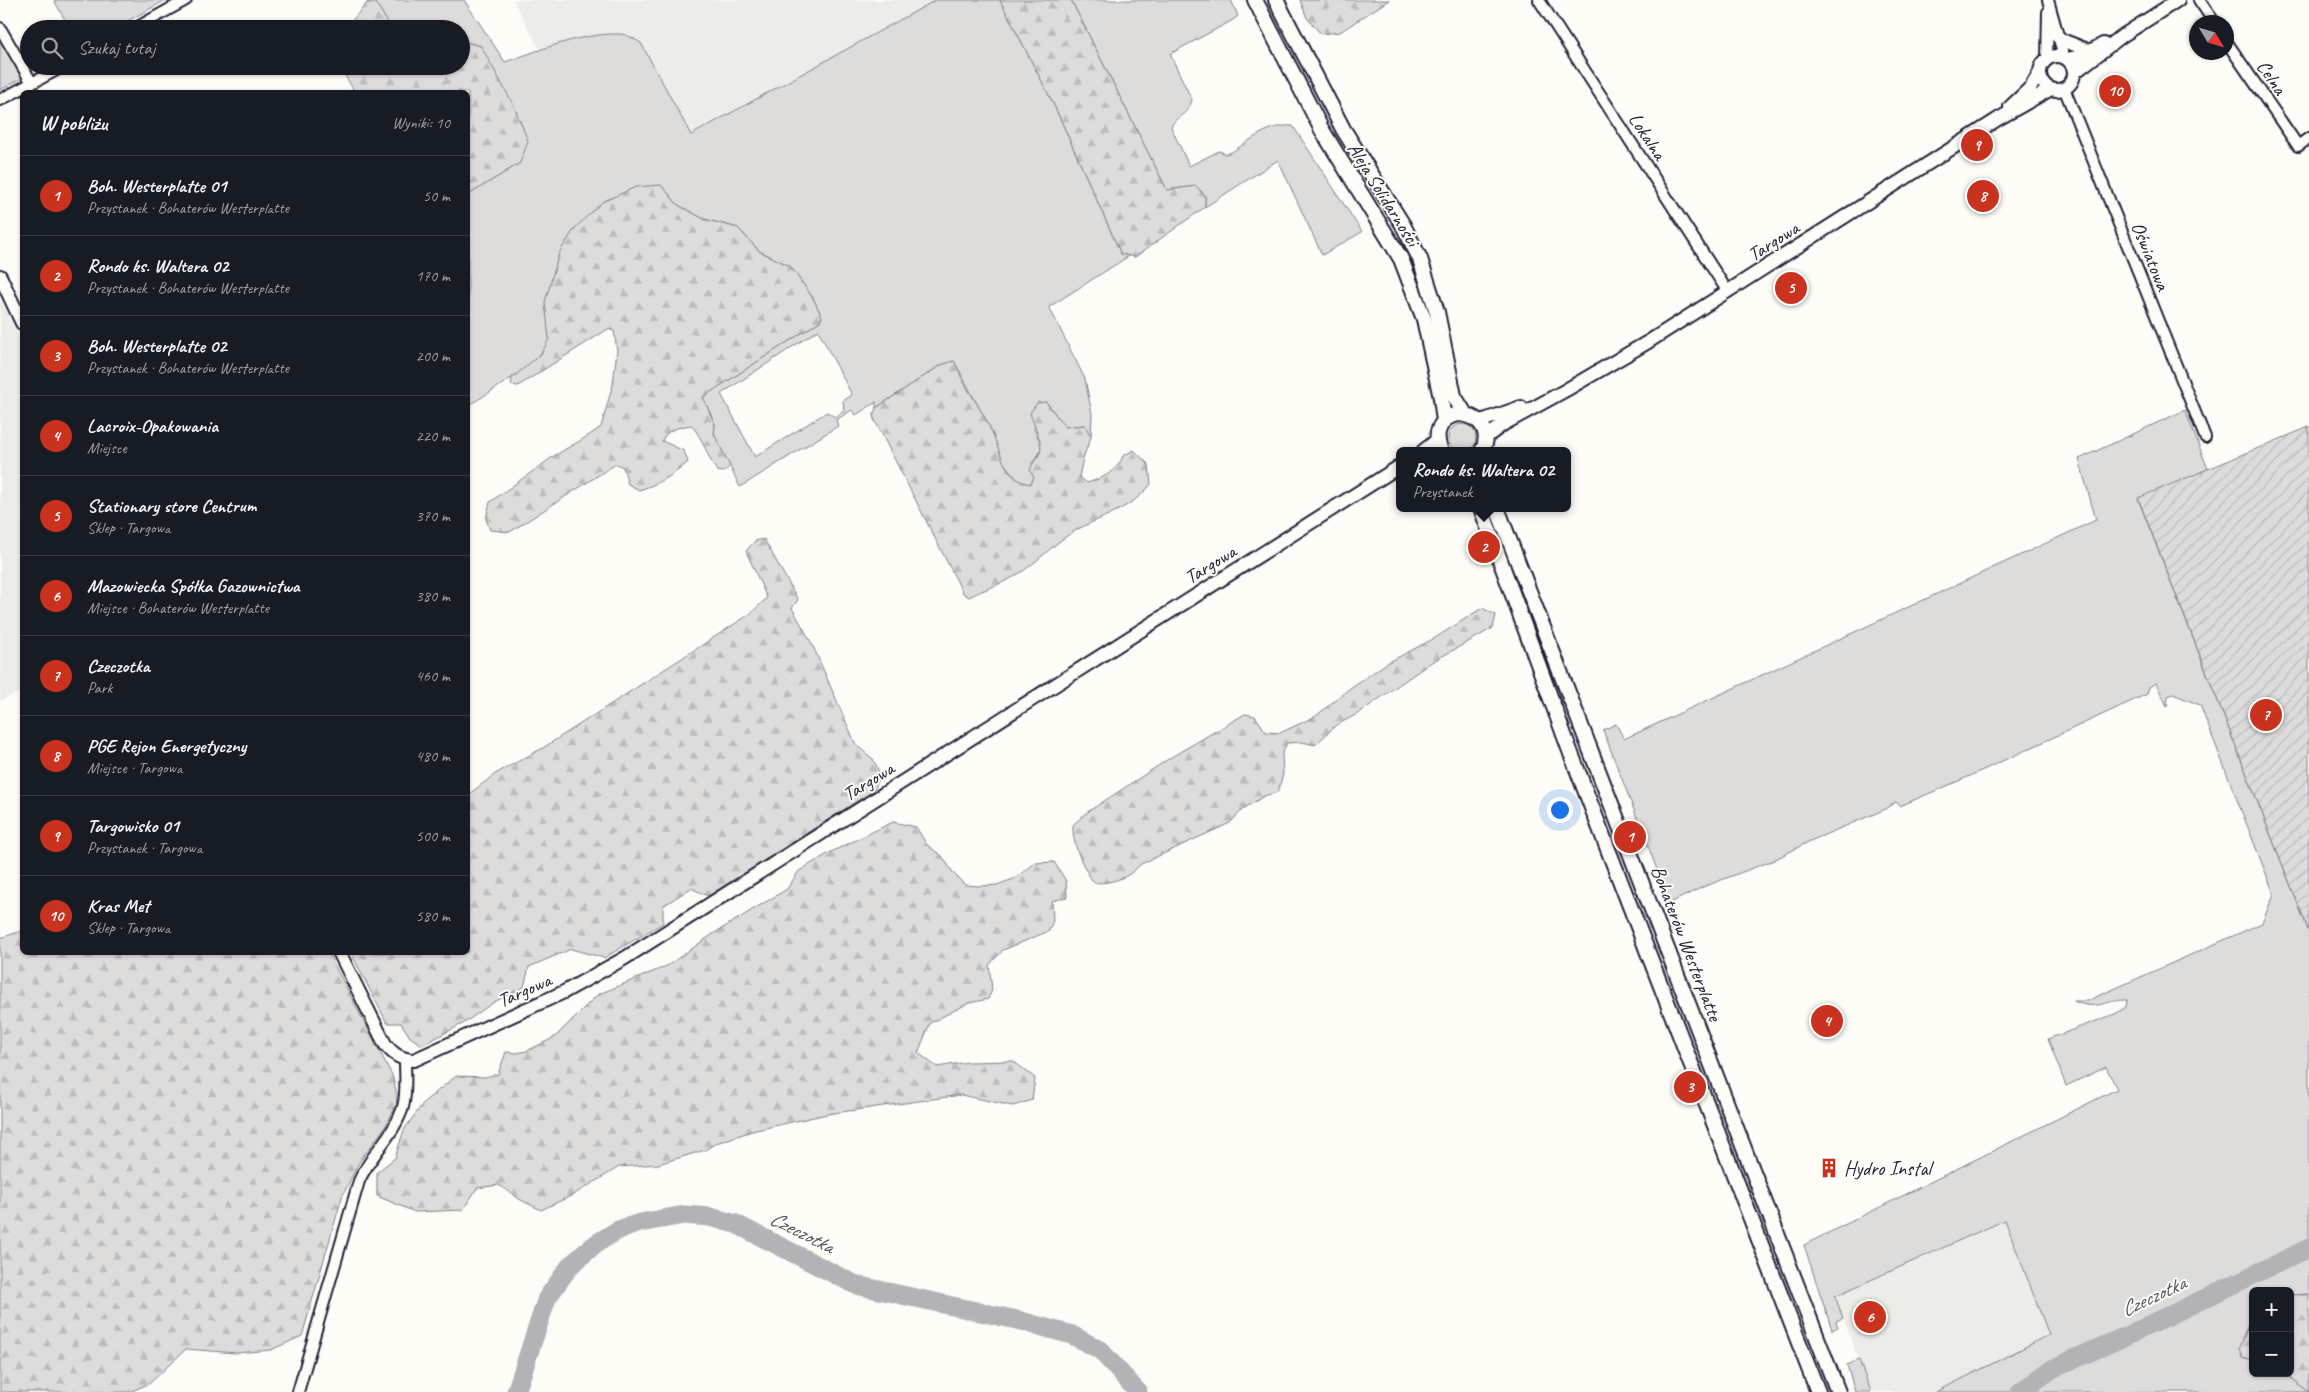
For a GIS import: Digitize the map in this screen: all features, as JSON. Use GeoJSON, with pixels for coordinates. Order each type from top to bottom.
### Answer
{"type":"FeatureCollection","features":[{"type":"Feature","properties":{"kind":"main road","name":"Aleja Solidarności"},"geometry":{"type":"LineString","coordinates":[[1255,0],[1318,124],[1401,259],[1424,320],[1441,398],[1444,421]]}},
{"type":"Feature","properties":{"kind":"main road","name":"Aleja Solidarności"},"geometry":{"type":"LineString","coordinates":[[1276,0],[1335,116],[1403,224],[1420,259],[1437,312],[1454,396],[1465,414]]}},
{"type":"Feature","properties":{"kind":"main road"},"geometry":{"type":"LineString","coordinates":[[1439,446],[1440,427],[1444,421],[1454,415],[1465,414],[1478,420],[1484,428],[1484,444]]}},
{"type":"Feature","properties":{"kind":"main road","name":"Bohaterów Westerplatte"},"geometry":{"type":"LineString","coordinates":[[1482,512],[1574,760],[1818,1392]]}},
{"type":"Feature","properties":{"kind":"main road","name":"Bohaterów Westerplatte"},"geometry":{"type":"LineString","coordinates":[[1499,512],[1838,1392]]}},
{"type":"Feature","properties":{"kind":"street"},"geometry":{"type":"LineString","coordinates":[[150,20],[186,0]]}},
{"type":"Feature","properties":{"kind":"street","name":"Lokalna"},"geometry":{"type":"LineString","coordinates":[[1539,0],[1728,292]]}},
{"type":"Feature","properties":{"kind":"street"},"geometry":{"type":"LineString","coordinates":[[2074,73],[2122,36],[2178,0]]}},
{"type":"Feature","properties":{"kind":"street"},"geometry":{"type":"LineString","coordinates":[[2199,0],[2209,15]]}},
{"type":"Feature","properties":{"kind":"street"},"geometry":{"type":"LineString","coordinates":[[2048,1],[2057,36],[2066,58],[2072,65],[2074,73],[2072,82],[2064,88],[2051,89],[2044,84],[2040,72],[2042,65],[2047,59],[2055,56],[2066,58],[2090,51],[2122,36]]}},
{"type":"Feature","properties":{"kind":"street"},"geometry":{"type":"LineString","coordinates":[[2047,59],[2048,1]]}},
{"type":"Feature","properties":{"kind":"street"},"geometry":{"type":"LineString","coordinates":[[0,28],[20,62]]}},
{"type":"Feature","properties":{"kind":"street"},"geometry":{"type":"LineString","coordinates":[[2057,36],[2062,40],[2090,51]]}},
{"type":"Feature","properties":{"kind":"street","name":"Celna"},"geometry":{"type":"LineString","coordinates":[[2234,53],[2298,146],[2309,138]]}},
{"type":"Feature","properties":{"kind":"street","name":"Targowa"},"geometry":{"type":"LineString","coordinates":[[1998,119],[2032,87],[2040,72]]}},
{"type":"Feature","properties":{"kind":"street"},"geometry":{"type":"LineString","coordinates":[[27,75],[32,83]]}},
{"type":"Feature","properties":{"kind":"street"},"geometry":{"type":"LineString","coordinates":[[0,100],[47,75]]}},
{"type":"Feature","properties":{"kind":"street","name":"Oświatowa"},"geometry":{"type":"LineString","coordinates":[[2064,88],[2205,437]]}},
{"type":"Feature","properties":{"kind":"street","name":"Targowa"},"geometry":{"type":"LineString","coordinates":[[1484,444],[1504,424],[1566,390],[1728,292],[1998,119],[2051,89]]}},
{"type":"Feature","properties":{"kind":"street"},"geometry":{"type":"LineString","coordinates":[[0,276],[20,318]]}},
{"type":"Feature","properties":{"kind":"street","name":"Targowa"},"geometry":{"type":"LineString","coordinates":[[1478,420],[1487,420],[1566,390]]}},
{"type":"Feature","properties":{"kind":"street","name":"Targowa"},"geometry":{"type":"LineString","coordinates":[[410,1060],[564,992],[625,958],[1396,469]]}},
{"type":"Feature","properties":{"kind":"street","name":"Targowa"},"geometry":{"type":"LineString","coordinates":[[1330,512],[1396,476]]}},
{"type":"Feature","properties":{"kind":"street"},"geometry":{"type":"LineString","coordinates":[[298,1392],[359,1181],[364,1169],[392,1128],[402,1108],[410,1060],[392,1052],[385,1044],[340,955]]}},
{"type":"Feature","properties":{"kind":"shaded area"},"geometry":{"type":"Polygon","coordinates":[[[513,0],[936,0],[611,179],[513,0]]]}},
{"type":"Feature","properties":{"kind":"shaded area"},"geometry":{"type":"Polygon","coordinates":[[[0,297],[20,340],[20,692],[0,701],[0,297]]]}},
{"type":"Feature","properties":{"kind":"shaded area"},"geometry":{"type":"Polygon","coordinates":[[[2005,1220],[2049,1335],[1936,1392],[1871,1392],[1835,1296],[2005,1220]]]}},
{"type":"Feature","properties":{"kind":"green space"},"geometry":{"type":"Polygon","coordinates":[[[54,0],[166,0],[129,20],[65,20],[54,0]]]}},
{"type":"Feature","properties":{"kind":"green space"},"geometry":{"type":"Polygon","coordinates":[[[369,0],[464,0],[505,62],[575,39],[605,34],[628,36],[641,43],[691,135],[936,0],[1000,0],[1054,105],[1121,254],[1129,256],[1049,307],[1085,379],[1092,414],[1091,437],[1085,425],[1065,427],[1047,403],[1034,429],[1041,447],[1039,454],[1032,463],[1034,477],[1030,485],[1019,482],[1003,462],[990,428],[954,361],[941,365],[876,408],[876,402],[856,415],[852,410],[836,420],[838,426],[740,487],[714,434],[715,424],[703,397],[820,321],[822,317],[813,298],[790,266],[759,251],[738,228],[704,219],[678,205],[661,185],[545,302],[550,337],[544,350],[536,359],[513,377],[470,405],[470,194],[520,163],[481,46],[470,43],[470,20],[386,20],[376,3],[367,3],[369,0]],[[818,330],[721,394],[755,457],[827,412],[835,417],[844,411],[843,401],[852,395],[818,330]]]}},
{"type":"Feature","properties":{"kind":"green space"},"geometry":{"type":"Polygon","coordinates":[[[1000,0],[1071,0],[1167,190],[1196,186],[1205,196],[1205,207],[1135,257],[1121,254],[1054,105],[1000,0]]]}},
{"type":"Feature","properties":{"kind":"green space"},"geometry":{"type":"Polygon","coordinates":[[[1071,0],[1231,0],[1238,16],[1170,54],[1192,100],[1185,113],[1175,120],[1171,127],[1189,166],[1219,151],[1226,154],[1232,152],[1268,130],[1276,127],[1293,126],[1362,232],[1322,255],[1278,160],[1205,207],[1205,196],[1196,186],[1167,190],[1071,0]]]}},
{"type":"Feature","properties":{"kind":"green space"},"geometry":{"type":"Polygon","coordinates":[[[1300,0],[1389,0],[1340,32],[1321,34],[1307,18],[1300,0]]]}},
{"type":"Feature","properties":{"kind":"green space"},"geometry":{"type":"Polygon","coordinates":[[[367,3],[376,3],[386,20],[353,20],[367,3]]]}},
{"type":"Feature","properties":{"kind":"green space"},"geometry":{"type":"Polygon","coordinates":[[[0,36],[20,70],[20,75],[24,77],[0,90],[0,36]]]}},
{"type":"Feature","properties":{"kind":"green space"},"geometry":{"type":"Polygon","coordinates":[[[470,43],[481,46],[514,106],[528,141],[520,163],[470,194],[470,90],[353,90],[345,75],[470,75],[470,43]]]}},
{"type":"Feature","properties":{"kind":"green space"},"geometry":{"type":"Polygon","coordinates":[[[661,185],[678,205],[704,219],[738,228],[759,251],[790,266],[813,298],[822,317],[820,321],[703,397],[715,425],[714,434],[730,466],[724,472],[717,471],[699,436],[691,425],[682,427],[670,431],[662,441],[684,451],[688,462],[665,479],[639,490],[628,484],[623,467],[616,464],[510,532],[490,530],[486,519],[490,502],[554,456],[601,427],[613,384],[617,350],[614,331],[608,329],[518,386],[511,385],[512,378],[541,354],[549,339],[545,302],[559,253],[575,228],[602,202],[636,187],[661,185]]]}},
{"type":"Feature","properties":{"kind":"green space"},"geometry":{"type":"Polygon","coordinates":[[[954,361],[961,377],[987,421],[1008,470],[1021,481],[1030,484],[1034,478],[1030,470],[1041,449],[1030,413],[1037,403],[1046,402],[1065,427],[1085,425],[1091,437],[1083,458],[1079,477],[1087,483],[1104,476],[1117,466],[1123,456],[1134,450],[1149,465],[1151,484],[1127,505],[1071,533],[1015,576],[969,597],[963,593],[873,417],[876,408],[941,365],[954,361]]]}},
{"type":"Feature","properties":{"kind":"green space"},"geometry":{"type":"Polygon","coordinates":[[[2185,410],[2208,469],[2138,499],[2309,932],[2309,1295],[2294,1295],[2294,1287],[2249,1287],[2249,1322],[2243,1336],[2243,1358],[2249,1360],[2249,1377],[2290,1377],[2309,1392],[1936,1392],[2049,1335],[2005,1220],[1835,1296],[1843,1318],[1836,1321],[1838,1327],[1832,1330],[1804,1245],[2117,1089],[2106,1067],[2066,1086],[2048,1039],[2115,1014],[2126,1007],[2127,1000],[2095,1005],[2074,1001],[2087,1001],[2262,923],[2274,894],[2200,705],[2173,694],[2168,696],[2167,706],[2156,683],[2149,687],[2147,694],[1970,776],[1900,806],[1896,802],[1886,809],[1810,841],[1774,860],[1703,887],[1670,903],[1603,730],[1616,724],[1624,739],[2096,520],[2079,459],[2185,410]]]}},
{"type":"Feature","properties":{"kind":"green space"},"geometry":{"type":"Polygon","coordinates":[[[1457,425],[1467,425],[1475,433],[1476,438],[1473,447],[1451,447],[1449,443],[1449,433],[1457,425]]]}},
{"type":"Feature","properties":{"kind":"green space"},"geometry":{"type":"Polygon","coordinates":[[[2309,427],[2309,932],[2138,498],[2309,427]]]}},
{"type":"Feature","properties":{"kind":"green space"},"geometry":{"type":"Polygon","coordinates":[[[764,539],[798,600],[792,608],[812,644],[856,745],[873,759],[881,776],[873,791],[708,896],[691,888],[663,906],[663,923],[604,958],[571,949],[529,967],[524,987],[494,1002],[464,1023],[422,1045],[410,1037],[401,1023],[387,1023],[352,955],[470,955],[470,793],[495,774],[543,748],[750,614],[767,598],[746,551],[755,541],[764,539]]]}},
{"type":"Feature","properties":{"kind":"green space"},"geometry":{"type":"Polygon","coordinates":[[[1482,608],[1496,615],[1493,628],[1430,663],[1359,713],[1335,726],[1315,745],[1302,742],[1287,743],[1282,753],[1283,774],[1278,792],[1264,796],[1243,809],[1230,823],[1141,864],[1126,876],[1114,881],[1094,883],[1079,856],[1073,833],[1073,825],[1086,813],[1173,756],[1245,714],[1255,716],[1266,732],[1280,733],[1316,716],[1350,688],[1387,663],[1435,638],[1482,608]]]}},
{"type":"Feature","properties":{"kind":"green space"},"geometry":{"type":"Polygon","coordinates":[[[893,822],[916,827],[927,845],[942,856],[954,874],[965,885],[997,885],[1016,878],[1035,863],[1054,862],[1066,881],[1067,897],[1052,901],[1053,920],[1049,931],[1003,950],[989,965],[992,990],[988,999],[969,1003],[930,1023],[918,1053],[937,1067],[968,1062],[1013,1061],[1035,1078],[1032,1100],[1013,1106],[961,1095],[827,1114],[752,1131],[716,1143],[705,1150],[658,1164],[619,1167],[573,1195],[541,1210],[521,1200],[499,1185],[477,1188],[463,1210],[415,1212],[377,1196],[377,1172],[395,1158],[404,1130],[424,1102],[456,1076],[485,1077],[498,1074],[506,1052],[517,1053],[527,1051],[555,1037],[597,995],[667,966],[713,934],[787,889],[799,871],[831,852],[893,822]]]}},
{"type":"Feature","properties":{"kind":"green space"},"geometry":{"type":"Polygon","coordinates":[[[20,932],[20,955],[329,955],[392,1075],[397,1094],[396,1106],[385,1127],[358,1164],[342,1197],[302,1336],[271,1350],[236,1353],[186,1349],[150,1383],[130,1392],[0,1392],[0,938],[20,932]]]}},
{"type":"Feature","properties":{"kind":"green space"},"geometry":{"type":"Polygon","coordinates":[[[2309,1294],[2309,1392],[2290,1377],[2294,1377],[2294,1295],[2309,1294]]]}},
{"type":"Feature","properties":{"kind":"green space"},"geometry":{"type":"Polygon","coordinates":[[[2249,1324],[2249,1360],[2243,1358],[2240,1348],[2249,1324]]]}},
{"type":"Feature","properties":{"kind":"green space"},"geometry":{"type":"Polygon","coordinates":[[[1859,1360],[1871,1392],[1855,1392],[1847,1365],[1859,1360]]]}},
{"type":"Feature","properties":{"kind":"waterway","name":"Czeczotka"},"geometry":{"type":"LineString","coordinates":[[516,1392],[547,1298],[570,1266],[594,1245],[618,1230],[640,1223],[684,1215],[710,1217],[736,1224],[856,1285],[1017,1320],[1072,1335],[1100,1350],[1138,1392]]}},
{"type":"Feature","properties":{"kind":"waterway","name":"Czeczotka"},"geometry":{"type":"LineString","coordinates":[[2020,1392],[2052,1369],[2139,1330],[2309,1248]]}},
{"type":"Feature","properties":{"kind":"place","name":"Kras Met"},"geometry":{"type":"Point","coordinates":[2115,91]}},
{"type":"Feature","properties":{"kind":"place","name":"Targowisko 01"},"geometry":{"type":"Point","coordinates":[1977,145]}},
{"type":"Feature","properties":{"kind":"place","name":"PGE Rejon Energetyczny"},"geometry":{"type":"Point","coordinates":[1983,196]}},
{"type":"Feature","properties":{"kind":"place","name":"Stationary store Centrum"},"geometry":{"type":"Point","coordinates":[1791,288]}},
{"type":"Feature","properties":{"kind":"place","name":"Rondo ks. Waltera 02"},"geometry":{"type":"Point","coordinates":[1484,547]}},
{"type":"Feature","properties":{"kind":"place","name":"Czeczotka"},"geometry":{"type":"Point","coordinates":[2266,715]}},
{"type":"Feature","properties":{"kind":"place","name":"Boh. Westerplatte 01"},"geometry":{"type":"Point","coordinates":[1630,837]}},
{"type":"Feature","properties":{"kind":"place","name":"Lacroix-Opakowania"},"geometry":{"type":"Point","coordinates":[1827,1021]}},
{"type":"Feature","properties":{"kind":"place","name":"Boh. Westerplatte 02"},"geometry":{"type":"Point","coordinates":[1690,1087]}},
{"type":"Feature","properties":{"kind":"place","name":"Hydro Instal"},"geometry":{"type":"Point","coordinates":[1829,1168]}},
{"type":"Feature","properties":{"kind":"place","name":"Mazowiecka Spółka Gazownictwa"},"geometry":{"type":"Point","coordinates":[1870,1317]}}]}
